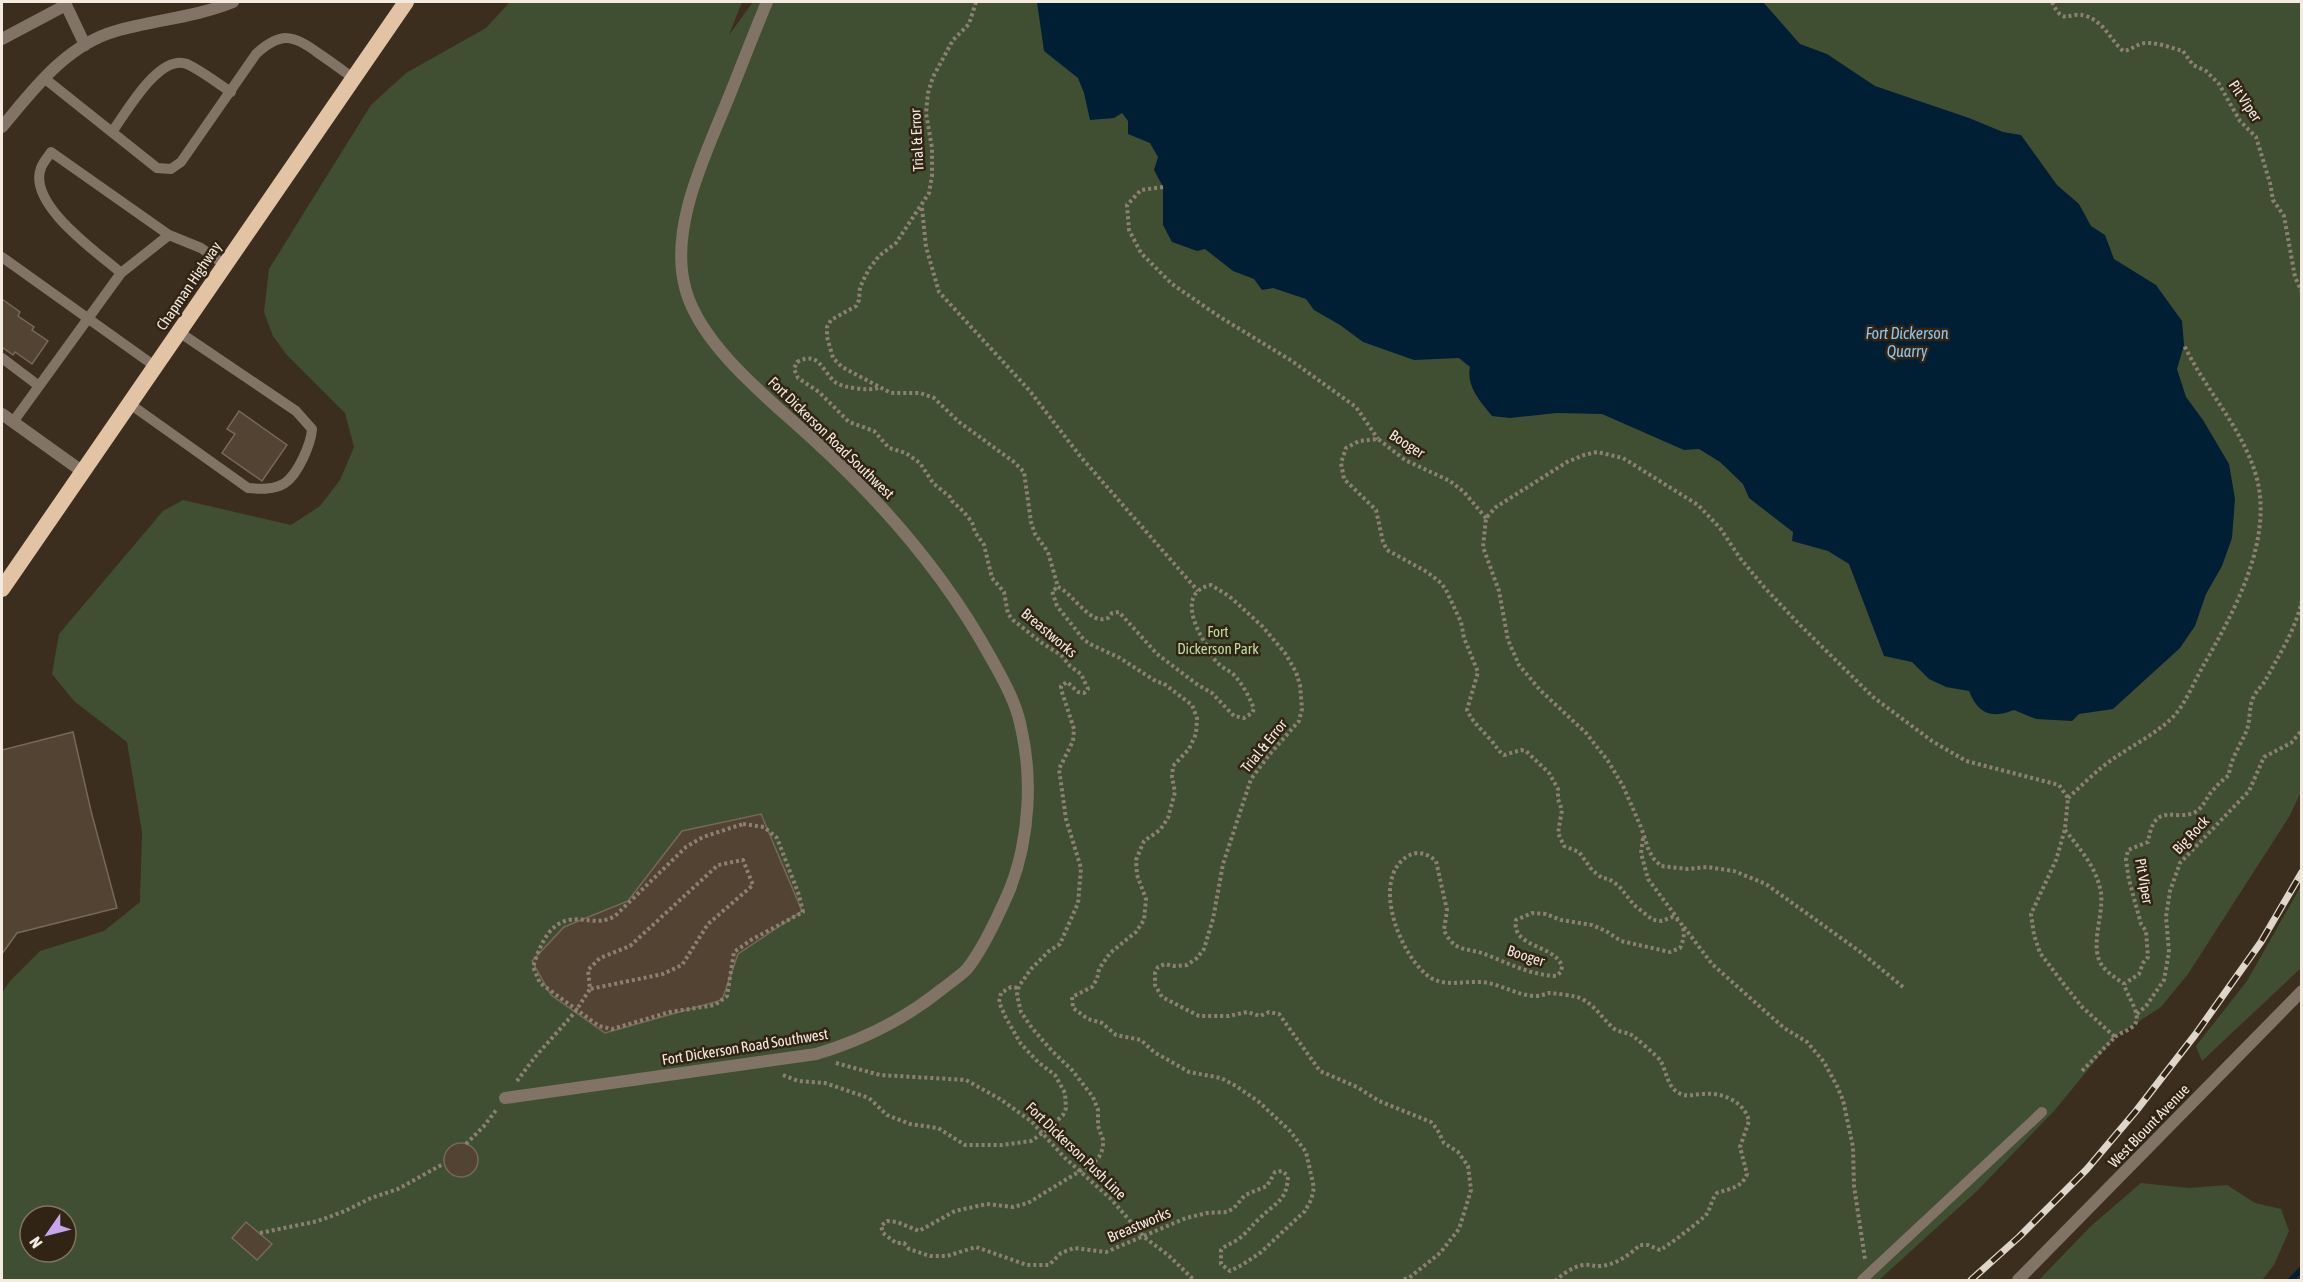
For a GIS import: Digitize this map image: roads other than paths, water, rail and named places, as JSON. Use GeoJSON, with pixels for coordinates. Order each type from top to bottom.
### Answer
{"type":"FeatureCollection","features":[{"type":"Feature","properties":{"kind":"highway","name":"Chapman Highway"},"geometry":{"type":"LineString","coordinates":[[2,589],[406,2]]}},
{"type":"Feature","properties":{"kind":"street"},"geometry":{"type":"LineString","coordinates":[[2,128],[44,78],[85,45],[115,31],[201,12],[233,2]]}},
{"type":"Feature","properties":{"kind":"street","name":"Fort Dickerson Road Southwest"},"geometry":{"type":"LineString","coordinates":[[505,1098],[816,1054],[853,1043],[892,1024],[926,1002],[967,969],[999,916],[1020,862],[1026,821],[1028,767],[1020,720],[1002,678],[975,628],[944,583],[902,530],[856,479],[726,357],[703,328],[686,291],[682,254],[686,213],[698,174],[767,2]]}},
{"type":"Feature","properties":{"kind":"street"},"geometry":{"type":"LineString","coordinates":[[2,39],[66,5],[85,45]]}},
{"type":"Feature","properties":{"kind":"street"},"geometry":{"type":"LineString","coordinates":[[2,414],[83,472]]}},
{"type":"Feature","properties":{"kind":"street","name":"West Blount Avenue"},"geometry":{"type":"LineString","coordinates":[[2018,1281],[2301,992]]}},
{"type":"Feature","properties":{"kind":"lane"},"geometry":{"type":"LineString","coordinates":[[44,78],[157,168],[171,169],[181,162],[256,54],[269,43],[286,37],[302,41],[353,78]]}},
{"type":"Feature","properties":{"kind":"lane"},"geometry":{"type":"LineString","coordinates":[[112,132],[152,77],[166,65],[176,62],[187,64],[231,92]]}},
{"type":"Feature","properties":{"kind":"lane"},"geometry":{"type":"LineString","coordinates":[[121,273],[55,214],[44,196],[39,180],[41,168],[51,152],[169,235],[201,248],[225,265]]}},
{"type":"Feature","properties":{"kind":"lane"},"geometry":{"type":"LineString","coordinates":[[13,422],[121,273],[169,235]]}},
{"type":"Feature","properties":{"kind":"lane"},"geometry":{"type":"LineString","coordinates":[[2,257],[156,367]]}},
{"type":"Feature","properties":{"kind":"lane"},"geometry":{"type":"LineString","coordinates":[[130,404],[248,488],[268,489],[286,482],[305,455],[311,440],[312,429],[296,411],[179,332]]}},
{"type":"Feature","properties":{"kind":"lane"},"geometry":{"type":"LineString","coordinates":[[2,358],[39,386]]}},
{"type":"Feature","properties":{"kind":"lane"},"geometry":{"type":"LineString","coordinates":[[1866,1278],[2042,1112]]}},
{"type":"Feature","properties":{"kind":"water","name":"Fort Dickerson Quarry"},"geometry":{"type":"Polygon","coordinates":[[[1037,2],[1763,2],[1800,44],[1827,54],[1875,86],[2003,132],[2021,135],[2057,185],[2079,204],[2091,226],[2105,235],[2114,259],[2156,285],[2182,321],[2184,345],[2177,369],[2186,397],[2203,420],[2229,464],[2235,499],[2232,538],[2222,566],[2206,594],[2195,626],[2180,648],[2113,709],[2079,714],[2072,721],[2036,719],[2014,710],[1999,714],[1986,712],[1977,705],[1969,691],[1946,687],[1929,679],[1912,662],[1884,656],[1849,564],[1828,551],[1792,541],[1793,532],[1749,498],[1743,484],[1720,462],[1699,449],[1684,450],[1602,414],[1557,413],[1510,418],[1492,416],[1472,388],[1470,367],[1459,358],[1414,360],[1363,342],[1314,310],[1306,299],[1273,288],[1262,290],[1254,279],[1233,271],[1205,249],[1197,251],[1172,242],[1163,225],[1163,187],[1154,170],[1158,157],[1150,143],[1128,134],[1128,121],[1122,113],[1114,118],[1090,120],[1078,78],[1044,51],[1037,2]]]}},
{"type":"Feature","properties":{"kind":"waterway"},"geometry":{"type":"LineString","coordinates":[[2291,1280],[2302,1269]]}},
{"type":"Feature","properties":{"kind":"railway"},"geometry":{"type":"LineString","coordinates":[[1971,1280],[2019,1237],[2087,1169],[2136,1111],[2195,1035],[2261,942],[2302,872]]}},
{"type":"Feature","properties":{"kind":"park label","name":"Fort Dickerson Park"},"geometry":{"type":"Point","coordinates":[1218,640]}}]}
